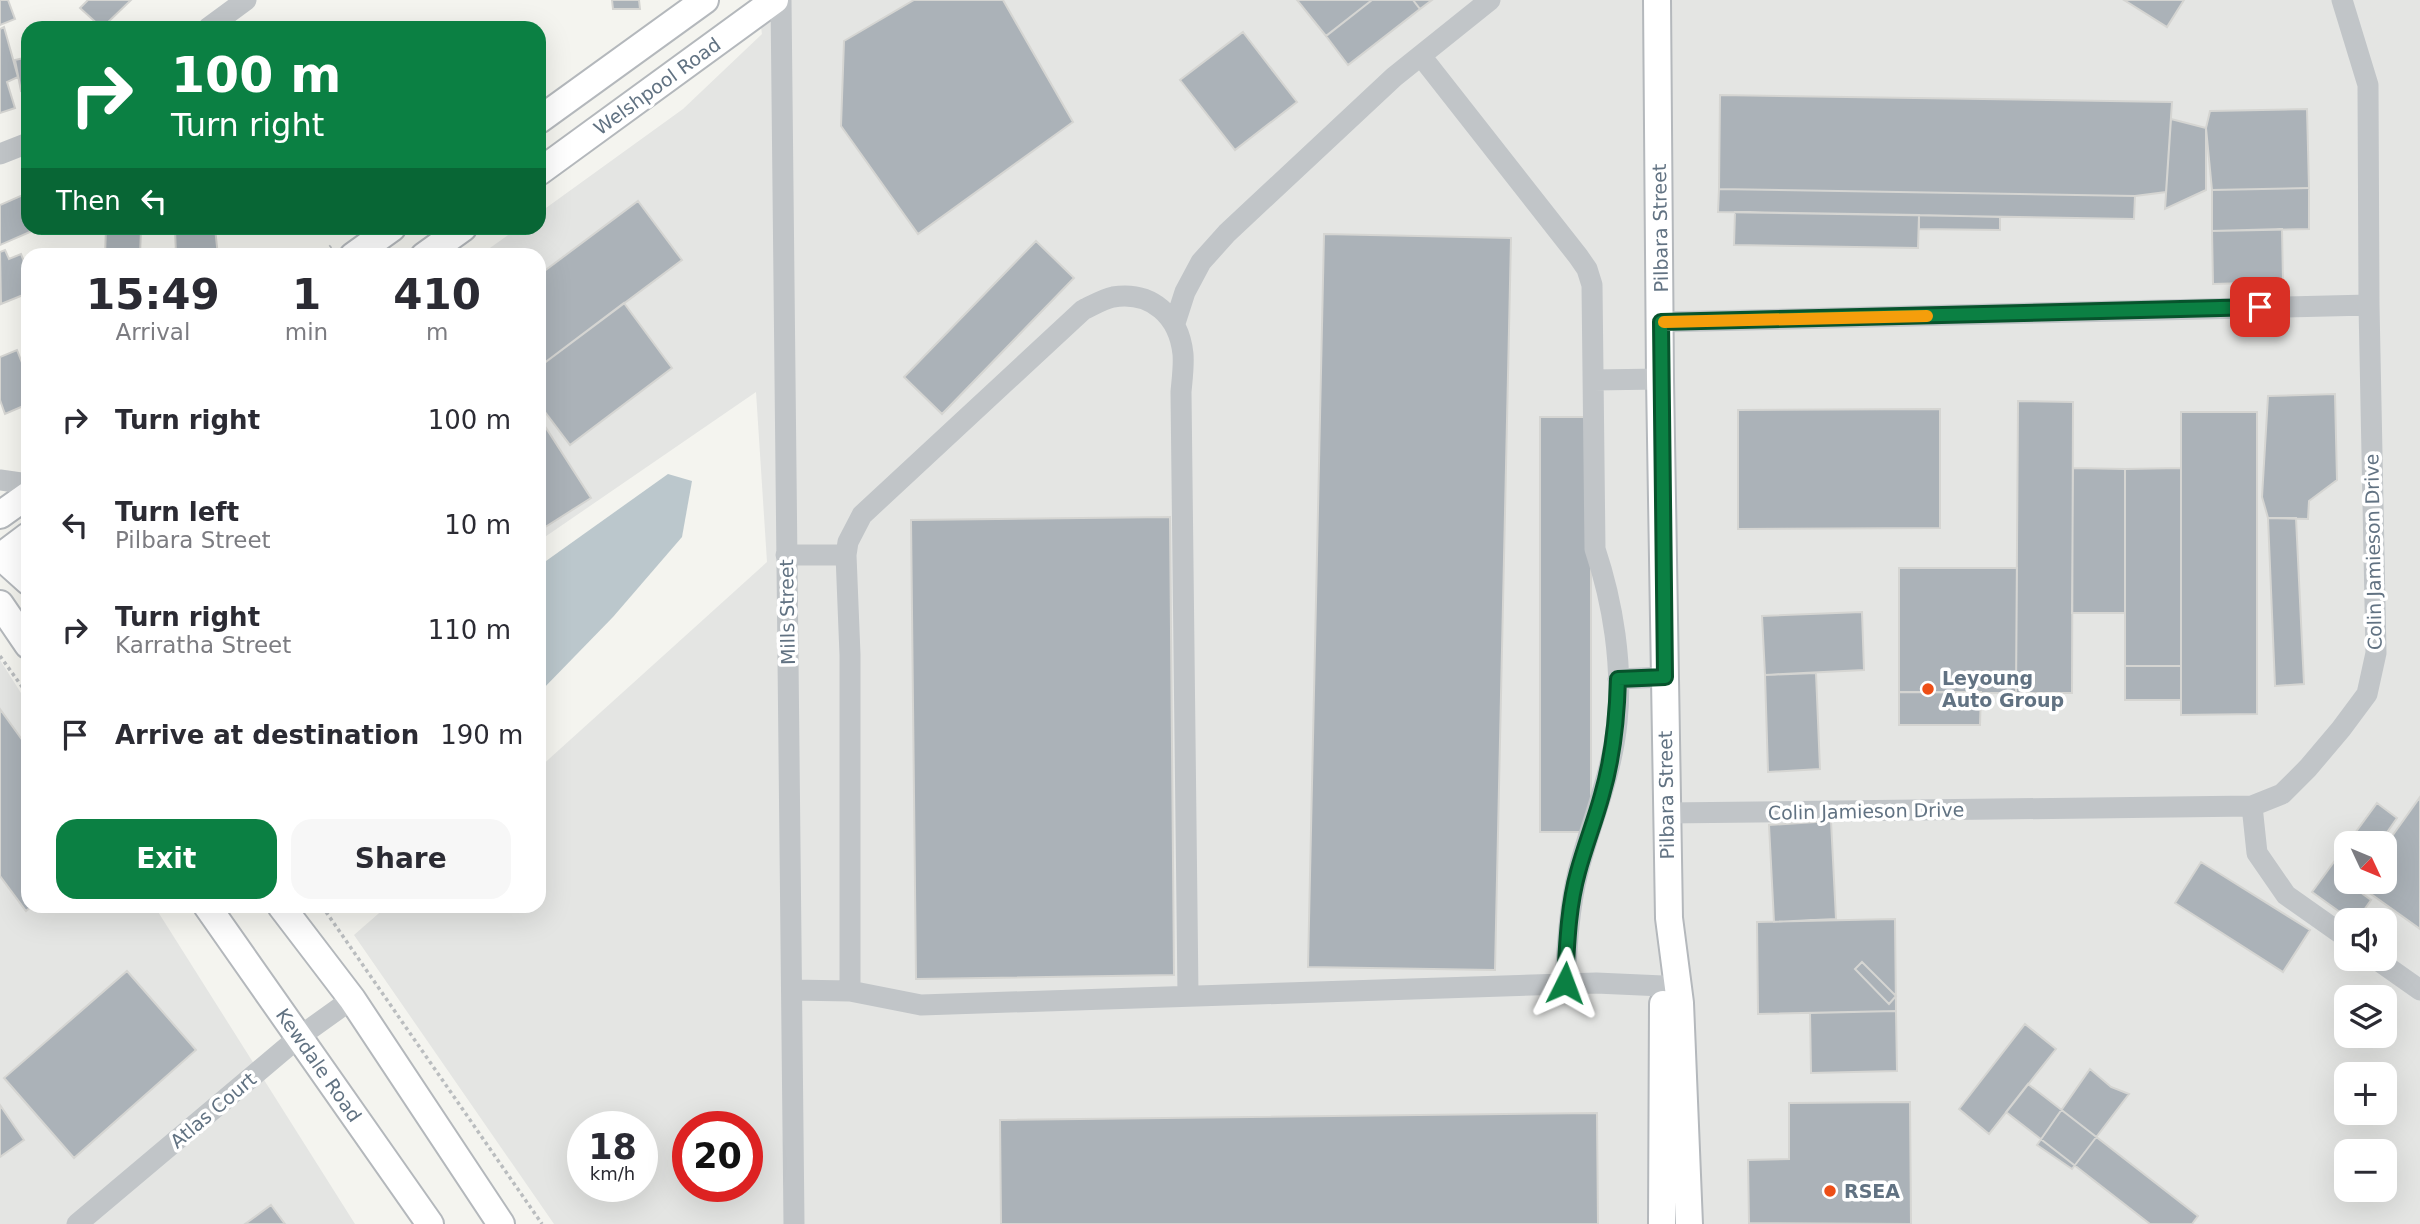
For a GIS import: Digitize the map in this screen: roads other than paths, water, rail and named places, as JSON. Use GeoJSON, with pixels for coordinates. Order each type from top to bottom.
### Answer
{"type":"FeatureCollection","features":[{"type":"Feature","properties":{"kind":"main road"},"geometry":{"type":"LineString","coordinates":[[546,115],[705,0]]}},
{"type":"Feature","properties":{"kind":"main road","name":"Welshpool Road"},"geometry":{"type":"LineString","coordinates":[[546,167],[775,0]]}},
{"type":"Feature","properties":{"kind":"main road","name":"Pilbara Street"},"geometry":{"type":"LineString","coordinates":[[1657,0],[1666,813],[1669,918],[1680,1003],[1689,1224]]}},
{"type":"Feature","properties":{"kind":"main road"},"geometry":{"type":"LineString","coordinates":[[365,248],[382,235]]}},
{"type":"Feature","properties":{"kind":"main road"},"geometry":{"type":"LineString","coordinates":[[435,248],[453,235]]}},
{"type":"Feature","properties":{"kind":"main road"},"geometry":{"type":"LineString","coordinates":[[0,515],[21,500]]}},
{"type":"Feature","properties":{"kind":"main road"},"geometry":{"type":"LineString","coordinates":[[21,541],[0,556],[21,575]]}},
{"type":"Feature","properties":{"kind":"main road"},"geometry":{"type":"LineString","coordinates":[[0,604],[21,635]]}},
{"type":"Feature","properties":{"kind":"main road","name":"Kewdale Road"},"geometry":{"type":"LineString","coordinates":[[212,913],[430,1224]]}},
{"type":"Feature","properties":{"kind":"main road"},"geometry":{"type":"LineString","coordinates":[[286,913],[352,999],[501,1224]]}},
{"type":"Feature","properties":{"kind":"main road","name":"Pilbara Street"},"geometry":{"type":"LineString","coordinates":[[1662,1224],[1663,986],[1669,918]]}},
{"type":"Feature","properties":{"kind":"street"},"geometry":{"type":"LineString","coordinates":[[218,21],[246,0]]}},
{"type":"Feature","properties":{"kind":"street","name":"Mills Street"},"geometry":{"type":"LineString","coordinates":[[781,0],[794,1224]]}},
{"type":"Feature","properties":{"kind":"street"},"geometry":{"type":"LineString","coordinates":[[1175,323],[1185,292],[1201,262],[1227,233],[1394,77],[1490,0]]}},
{"type":"Feature","properties":{"kind":"street","name":"Colin Jamieson Drive"},"geometry":{"type":"LineString","coordinates":[[1666,813],[2252,806],[2282,794],[2341,729],[2367,694],[2376,653],[2368,85],[2342,0]]}},
{"type":"Feature","properties":{"kind":"street"},"geometry":{"type":"LineString","coordinates":[[1421,56],[1587,269],[1592,285],[1595,549],[1611,612],[1618,679],[1617,722],[1602,796],[1578,873],[1572,902],[1565,983]]}},
{"type":"Feature","properties":{"kind":"street"},"geometry":{"type":"LineString","coordinates":[[0,154],[21,146]]}},
{"type":"Feature","properties":{"kind":"street"},"geometry":{"type":"LineString","coordinates":[[850,992],[848,542],[862,515],[1083,310],[1110,298],[1134,295],[1156,304],[1175,323],[1183,354],[1181,393],[1188,995]]}},
{"type":"Feature","properties":{"kind":"street"},"geometry":{"type":"LineString","coordinates":[[1661,322],[2369,305]]}},
{"type":"Feature","properties":{"kind":"street"},"geometry":{"type":"LineString","coordinates":[[1594,380],[1660,379]]}},
{"type":"Feature","properties":{"kind":"street"},"geometry":{"type":"LineString","coordinates":[[0,480],[21,483]]}},
{"type":"Feature","properties":{"kind":"street"},"geometry":{"type":"LineString","coordinates":[[786,555],[846,555]]}},
{"type":"Feature","properties":{"kind":"street"},"geometry":{"type":"LineString","coordinates":[[1618,679],[1665,677]]}},
{"type":"Feature","properties":{"kind":"street"},"geometry":{"type":"LineString","coordinates":[[2252,806],[2257,853],[2286,895],[2334,929]]}},
{"type":"Feature","properties":{"kind":"street"},"geometry":{"type":"LineString","coordinates":[[2393,971],[2420,990]]}},
{"type":"Feature","properties":{"kind":"street"},"geometry":{"type":"LineString","coordinates":[[792,990],[850,992],[921,1005],[1565,983],[1663,986]]}},
{"type":"Feature","properties":{"kind":"street","name":"Atlas Court"},"geometry":{"type":"LineString","coordinates":[[77,1224],[299,1037],[352,999]]}},
{"type":"Feature","properties":{"kind":"place","name":"Leyoung Auto Group"},"geometry":{"type":"Point","coordinates":[1928,689]}},
{"type":"Feature","properties":{"kind":"place","name":"RSEA"},"geometry":{"type":"Point","coordinates":[1830,1191]}}]}
